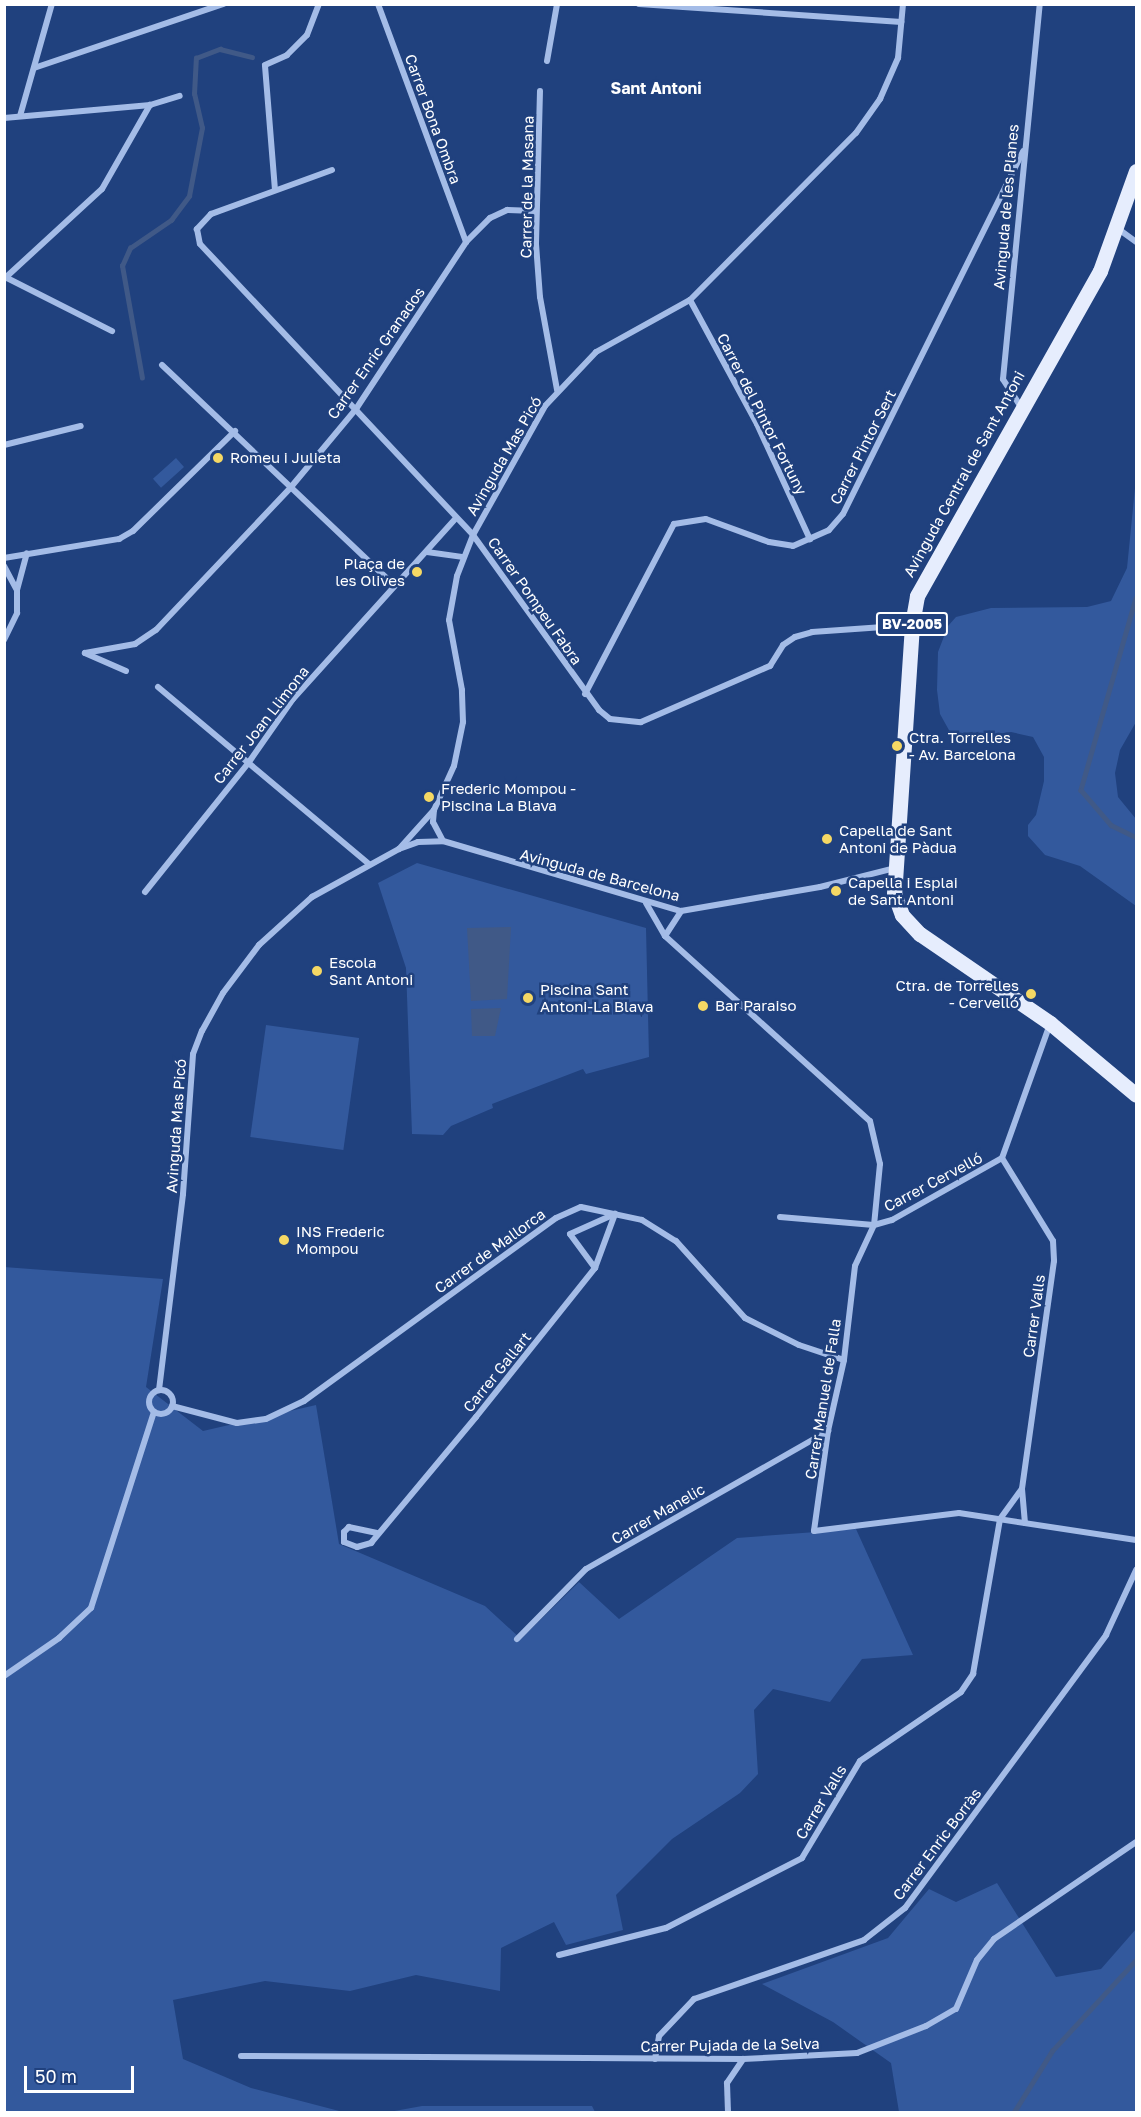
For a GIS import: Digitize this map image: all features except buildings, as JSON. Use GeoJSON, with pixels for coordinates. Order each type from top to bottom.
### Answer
{"type":"FeatureCollection","features":[{"type":"Feature","properties":{"kind":"main road","name":"Avinguda Central de Sant Antoni"},"geometry":{"type":"LineString","coordinates":[[1137,171],[1100,271],[922,585],[912,625],[895,868],[897,905],[920,934],[1050,1023],[1137,1095]]}},
{"type":"Feature","properties":{"kind":"street"},"geometry":{"type":"LineString","coordinates":[[20,116],[52,4]]}},
{"type":"Feature","properties":{"kind":"street"},"geometry":{"type":"LineString","coordinates":[[34,68],[223,4]]}},
{"type":"Feature","properties":{"kind":"street"},"geometry":{"type":"LineString","coordinates":[[319,4],[307,35],[286,55],[265,65],[275,190],[332,170]]}},
{"type":"Feature","properties":{"kind":"street","name":"Carrer Bona Ombra"},"geometry":{"type":"LineString","coordinates":[[378,4],[466,242]]}},
{"type":"Feature","properties":{"kind":"street"},"geometry":{"type":"LineString","coordinates":[[548,61],[557,4]]}},
{"type":"Feature","properties":{"kind":"street"},"geometry":{"type":"LineString","coordinates":[[639,4],[901,22]]}},
{"type":"Feature","properties":{"kind":"street","name":"Avinguda Mas Picó"},"geometry":{"type":"LineString","coordinates":[[399,849],[434,810],[454,766],[463,722],[462,690],[449,620],[464,557],[473,535],[557,390],[596,352],[690,300],[856,133],[880,99],[898,58],[903,4]]}},
{"type":"Feature","properties":{"kind":"street","name":"Avinguda de les Planes"},"geometry":{"type":"LineString","coordinates":[[1022,407],[1003,379],[1023,151],[1040,4]]}},
{"type":"Feature","properties":{"kind":"street","name":"Carrer de la Masana"},"geometry":{"type":"LineString","coordinates":[[540,91],[535,211],[540,297],[557,390]]}},
{"type":"Feature","properties":{"kind":"street"},"geometry":{"type":"LineString","coordinates":[[4,118],[150,105],[180,96]]}},
{"type":"Feature","properties":{"kind":"street"},"geometry":{"type":"LineString","coordinates":[[112,331],[5,278],[102,189],[150,105]]}},
{"type":"Feature","properties":{"kind":"street","name":"Carrer Pintor Sert"},"geometry":{"type":"LineString","coordinates":[[585,694],[674,524],[706,519],[769,542],[793,546],[828,530],[855,494],[1023,151]]}},
{"type":"Feature","properties":{"kind":"street","name":"Carrer Pompeu Fabra"},"geometry":{"type":"LineString","coordinates":[[275,190],[211,214],[197,229],[210,258],[356,408],[473,535],[585,694],[610,719],[641,722],[770,666],[783,645],[795,637],[812,632],[912,625]]}},
{"type":"Feature","properties":{"kind":"street","name":"Carrer Enric Granados"},"geometry":{"type":"LineString","coordinates":[[126,671],[85,653],[135,644],[156,630],[291,487],[356,408],[466,242],[490,218],[507,210],[535,211]]}},
{"type":"Feature","properties":{"kind":"street"},"geometry":{"type":"LineString","coordinates":[[1116,228],[1137,242]]}},
{"type":"Feature","properties":{"kind":"street","name":"Carrer del Pintor Fortuny"},"geometry":{"type":"LineString","coordinates":[[690,300],[757,424],[810,539]]}},
{"type":"Feature","properties":{"kind":"street"},"geometry":{"type":"LineString","coordinates":[[162,364],[235,431],[394,585]]}},
{"type":"Feature","properties":{"kind":"street"},"geometry":{"type":"LineString","coordinates":[[4,445],[81,426]]}},
{"type":"Feature","properties":{"kind":"street"},"geometry":{"type":"LineString","coordinates":[[4,558],[107,543],[133,531],[235,431]]}},
{"type":"Feature","properties":{"kind":"street","name":"Carrer Joan Llimona"},"geometry":{"type":"LineString","coordinates":[[145,892],[249,762],[293,699],[456,519]]}},
{"type":"Feature","properties":{"kind":"street"},"geometry":{"type":"LineString","coordinates":[[427,552],[464,557]]}},
{"type":"Feature","properties":{"kind":"street"},"geometry":{"type":"LineString","coordinates":[[4,640],[17,613],[17,590],[27,553]]}},
{"type":"Feature","properties":{"kind":"street"},"geometry":{"type":"LineString","coordinates":[[4,566],[17,590]]}},
{"type":"Feature","properties":{"kind":"street"},"geometry":{"type":"LineString","coordinates":[[158,687],[369,864]]}},
{"type":"Feature","properties":{"kind":"street"},"geometry":{"type":"LineString","coordinates":[[434,810],[434,822],[443,841]]}},
{"type":"Feature","properties":{"kind":"street","name":"Avinguda Mas Picó"},"geometry":{"type":"LineString","coordinates":[[4,1676],[59,1638],[91,1608],[154,1412],[148,1401],[159,1390],[183,1194],[193,1054],[202,1031],[223,993],[259,945],[312,897],[399,849],[417,842],[443,841]]}},
{"type":"Feature","properties":{"kind":"street","name":"Avinguda de Barcelona"},"geometry":{"type":"LineString","coordinates":[[443,841],[646,903],[681,911],[820,887],[895,868]]}},
{"type":"Feature","properties":{"kind":"street","name":"Carrer Manuel de Falla"},"geometry":{"type":"LineString","coordinates":[[646,903],[665,936],[870,1121],[880,1164],[874,1225],[855,1266],[844,1360],[828,1431],[814,1531],[959,1513],[1000,1519]]}},
{"type":"Feature","properties":{"kind":"street"},"geometry":{"type":"LineString","coordinates":[[665,936],[681,911]]}},
{"type":"Feature","properties":{"kind":"street","name":"Carrer Cervelló"},"geometry":{"type":"LineString","coordinates":[[874,1225],[892,1220],[1002,1158],[1050,1023]]}},
{"type":"Feature","properties":{"kind":"street","name":"Carrer Valls"},"geometry":{"type":"LineString","coordinates":[[1002,1158],[1053,1241],[1054,1261],[1022,1489],[1025,1523]]}},
{"type":"Feature","properties":{"kind":"street","name":"Carrer de Mallorca"},"geometry":{"type":"LineString","coordinates":[[172,1406],[237,1423],[266,1419],[304,1401],[556,1218],[581,1207],[642,1220],[676,1241],[745,1317],[799,1345],[844,1360]]}},
{"type":"Feature","properties":{"kind":"street"},"geometry":{"type":"LineString","coordinates":[[595,1268],[570,1234],[615,1214]]}},
{"type":"Feature","properties":{"kind":"street","name":"Carrer Gallart"},"geometry":{"type":"LineString","coordinates":[[377,1533],[349,1527],[344,1532],[344,1542],[363,1546],[371,1543],[595,1268],[615,1214]]}},
{"type":"Feature","properties":{"kind":"street"},"geometry":{"type":"LineString","coordinates":[[780,1217],[874,1225]]}},
{"type":"Feature","properties":{"kind":"street"},"geometry":{"type":"LineString","coordinates":[[154,1412],[164,1413],[172,1406],[170,1394],[159,1390]]}},
{"type":"Feature","properties":{"kind":"street","name":"Carrer Manelic"},"geometry":{"type":"LineString","coordinates":[[517,1639],[586,1569],[828,1431]]}},
{"type":"Feature","properties":{"kind":"street","name":"Carrer Valls"},"geometry":{"type":"LineString","coordinates":[[559,1954],[666,1928],[802,1858],[860,1761],[961,1692],[973,1674],[1000,1519],[1022,1489]]}},
{"type":"Feature","properties":{"kind":"street"},"geometry":{"type":"LineString","coordinates":[[1000,1519],[1137,1540]]}},
{"type":"Feature","properties":{"kind":"street","name":"Carrer Enric Borràs"},"geometry":{"type":"LineString","coordinates":[[656,2059],[659,2036],[694,1999],[864,1940],[905,1908],[1106,1635],[1137,1570]]}},
{"type":"Feature","properties":{"kind":"street","name":"Carrer Pujada de la Selva"},"geometry":{"type":"LineString","coordinates":[[241,2056],[743,2059],[857,2054],[926,2026],[956,2008],[977,1960],[994,1939],[1137,1842]]}},
{"type":"Feature","properties":{"kind":"street"},"geometry":{"type":"LineString","coordinates":[[728,2112],[727,2083],[743,2059]]}},
{"type":"Feature","properties":{"kind":"shaded area"},"geometry":{"type":"Polygon","coordinates":[[[176,458],[184,467],[161,488],[153,479],[176,458]]]}},
{"type":"Feature","properties":{"kind":"shaded area"},"geometry":{"type":"Polygon","coordinates":[[[1136,478],[1136,722],[1120,750],[1115,773],[1118,797],[1136,819],[1136,906],[1080,866],[1045,855],[1028,836],[1028,825],[1036,815],[1044,781],[1044,757],[1033,737],[1011,732],[974,737],[950,732],[940,714],[937,690],[938,652],[948,626],[956,617],[991,608],[1087,607],[1111,601],[1127,568],[1136,478]]]}},
{"type":"Feature","properties":{"kind":"shaded area","name":"Piscina Sant Antoni-La Blava"},"geometry":{"type":"Polygon","coordinates":[[[417,863],[646,928],[649,1057],[586,1074],[583,1069],[492,1104],[493,1108],[451,1126],[443,1135],[412,1134],[406,968],[378,883],[417,863]]]}},
{"type":"Feature","properties":{"kind":"shaded area"},"geometry":{"type":"Polygon","coordinates":[[[511,927],[507,999],[471,1001],[467,928],[511,927]]]}},
{"type":"Feature","properties":{"kind":"shaded area"},"geometry":{"type":"Polygon","coordinates":[[[501,1008],[495,1036],[472,1036],[471,1009],[501,1008]]]}},
{"type":"Feature","properties":{"kind":"shaded area"},"geometry":{"type":"Polygon","coordinates":[[[266,1025],[359,1038],[343,1150],[250,1137],[266,1025]]]}},
{"type":"Feature","properties":{"kind":"shaded area"},"geometry":{"type":"Polygon","coordinates":[[[4,1267],[163,1279],[146,1387],[203,1431],[316,1405],[339,1544],[485,1606],[521,1639],[579,1582],[619,1619],[737,1538],[856,1529],[913,1655],[862,1659],[830,1702],[773,1689],[754,1710],[758,1774],[740,1793],[672,1839],[616,1895],[623,1930],[566,1945],[554,1922],[501,1948],[500,1991],[416,1975],[350,1991],[265,1981],[173,2000],[183,2059],[251,2088],[343,2112],[5,2112],[4,1267]]]}},
{"type":"Feature","properties":{"kind":"shaded area"},"geometry":{"type":"Polygon","coordinates":[[[997,1883],[1056,1977],[1101,1969],[1136,1929],[1136,2112],[899,2112],[891,2063],[833,2022],[762,1984],[888,1938],[929,1889],[956,1902],[997,1883]]]}},
{"type":"Feature","properties":{"kind":"shaded area"},"geometry":{"type":"Polygon","coordinates":[[[422,2106],[592,2106],[595,2112],[389,2112],[422,2106]]]}},
{"type":"Feature","properties":{"kind":"waterway"},"geometry":{"type":"LineString","coordinates":[[142,378],[122,266],[130,248],[171,220],[189,196],[202,128],[194,94],[196,58],[220,49],[252,57]]}},
{"type":"Feature","properties":{"kind":"waterway"},"geometry":{"type":"LineString","coordinates":[[1136,598],[1081,790],[1111,825],[1136,837]]}},
{"type":"Feature","properties":{"kind":"waterway"},"geometry":{"type":"LineString","coordinates":[[1014,2112],[1052,2051],[1136,1960]]}},
{"type":"Feature","properties":{"kind":"place","name":"Romeu i Julieta"},"geometry":{"type":"Point","coordinates":[218,458]}},
{"type":"Feature","properties":{"kind":"place","name":"Plaça de les Olives"},"geometry":{"type":"Point","coordinates":[417,572]}},
{"type":"Feature","properties":{"kind":"place","name":"Ctra. Torrelles - Av. Barcelona"},"geometry":{"type":"Point","coordinates":[897,746]}},
{"type":"Feature","properties":{"kind":"place","name":"Frederic Mompou - Piscina La Blava"},"geometry":{"type":"Point","coordinates":[429,797]}},
{"type":"Feature","properties":{"kind":"place","name":"Capella de Sant Antoni de Pàdua"},"geometry":{"type":"Point","coordinates":[827,839]}},
{"type":"Feature","properties":{"kind":"place","name":"Capella i Esplai de Sant Antoni"},"geometry":{"type":"Point","coordinates":[836,891]}},
{"type":"Feature","properties":{"kind":"place","name":"Escola Sant Antoni"},"geometry":{"type":"Point","coordinates":[317,971]}},
{"type":"Feature","properties":{"kind":"place","name":"Ctra. de Torrelles - Cervelló"},"geometry":{"type":"Point","coordinates":[1031,994]}},
{"type":"Feature","properties":{"kind":"place","name":"Piscina Sant Antoni-La Blava"},"geometry":{"type":"Point","coordinates":[528,998]}},
{"type":"Feature","properties":{"kind":"place","name":"Bar Paraiso"},"geometry":{"type":"Point","coordinates":[703,1006]}},
{"type":"Feature","properties":{"kind":"place","name":"INS Frederic Mompou"},"geometry":{"type":"Point","coordinates":[284,1240]}},
{"type":"Feature","properties":{"kind":"district","name":"Sant Antoni"},"geometry":{"type":"Point","coordinates":[656,88]}}]}
